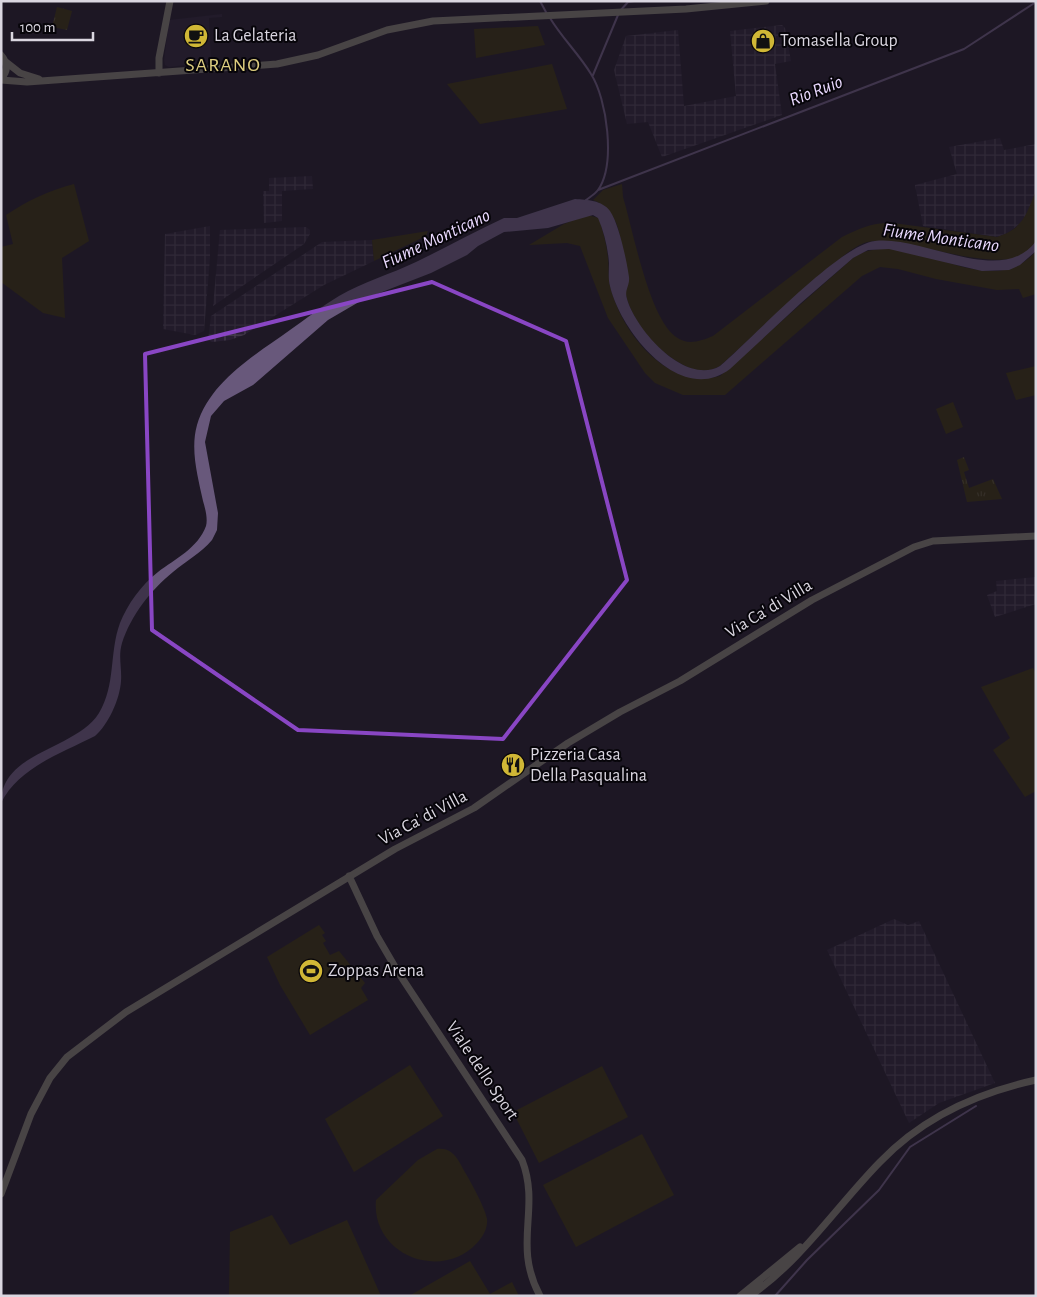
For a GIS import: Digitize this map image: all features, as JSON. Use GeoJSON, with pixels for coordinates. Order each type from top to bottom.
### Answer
{"type":"FeatureCollection","features":[{"type":"Feature","properties":{"kind":"street"},"geometry":{"type":"LineString","coordinates":[[159,73],[159,58],[170,1]]}},
{"type":"Feature","properties":{"kind":"street"},"geometry":{"type":"LineString","coordinates":[[4,59],[6,70],[1,79],[27,82],[159,73],[292,61],[318,55],[376,33],[410,24],[686,9],[766,1]]}},
{"type":"Feature","properties":{"kind":"street"},"geometry":{"type":"LineString","coordinates":[[4,59],[26,76],[50,81]]}},
{"type":"Feature","properties":{"kind":"street","name":"Via Ca' di Villa"},"geometry":{"type":"LineString","coordinates":[[1,1194],[41,1093],[67,1057],[126,1012],[349,876],[423,833],[474,808],[568,744],[620,712],[680,681],[812,600],[914,547],[933,541],[1036,536]]}},
{"type":"Feature","properties":{"kind":"street","name":"Viale dello Sport"},"geometry":{"type":"LineString","coordinates":[[349,876],[377,936],[398,972],[522,1160],[530,1188],[527,1262],[540,1296]]}},
{"type":"Feature","properties":{"kind":"street"},"geometry":{"type":"LineString","coordinates":[[750,1296],[787,1267],[880,1162],[920,1127],[958,1105],[984,1094],[1036,1080]]}},
{"type":"Feature","properties":{"kind":"street"},"geometry":{"type":"LineString","coordinates":[[740,1296],[783,1263],[823,1227]]}},
{"type":"Feature","properties":{"kind":"highlighted area"},"geometry":{"type":"Polygon","coordinates":[[[432,282],[566,341],[627,580],[503,739],[298,730],[152,630],[145,354],[432,282]]]}},
{"type":"Feature","properties":{"kind":"shaded area"},"geometry":{"type":"Polygon","coordinates":[[[222,14],[222,17],[209,18],[211,62],[169,67],[165,65],[169,20],[222,14]]]}},
{"type":"Feature","properties":{"kind":"shaded area"},"geometry":{"type":"Polygon","coordinates":[[[782,25],[785,28],[791,61],[775,64],[782,115],[662,157],[648,122],[627,124],[614,70],[626,36],[678,30],[684,106],[736,96],[730,31],[782,25]]]}},
{"type":"Feature","properties":{"kind":"shaded area"},"geometry":{"type":"Polygon","coordinates":[[[1000,138],[1004,150],[1036,144],[1036,191],[1026,219],[1008,233],[997,237],[923,226],[915,185],[957,174],[949,147],[1000,138]]]}},
{"type":"Feature","properties":{"kind":"shaded area"},"geometry":{"type":"Polygon","coordinates":[[[312,176],[313,189],[282,191],[282,221],[264,223],[263,191],[269,191],[269,178],[312,176]]]}},
{"type":"Feature","properties":{"kind":"shaded area"},"geometry":{"type":"Polygon","coordinates":[[[575,199],[594,201],[607,207],[610,211],[622,243],[628,270],[627,299],[640,325],[664,352],[678,362],[692,368],[706,370],[720,366],[819,275],[859,246],[875,241],[894,241],[983,260],[1003,260],[1021,254],[1036,241],[1036,251],[1020,265],[1009,270],[982,271],[889,249],[868,250],[853,258],[730,369],[711,378],[692,378],[673,371],[655,358],[639,342],[616,304],[609,283],[609,263],[605,240],[598,218],[593,215],[548,228],[504,232],[478,246],[467,255],[431,273],[364,299],[328,320],[253,385],[224,401],[211,416],[205,442],[218,513],[217,530],[212,540],[165,579],[136,613],[122,643],[120,657],[121,681],[116,703],[109,719],[100,731],[95,736],[42,762],[30,770],[9,790],[1,803],[4,786],[13,772],[26,761],[74,735],[88,725],[99,713],[108,691],[117,634],[127,609],[146,582],[192,547],[202,534],[207,523],[195,463],[195,434],[203,409],[223,382],[249,359],[326,304],[348,291],[416,262],[504,218],[517,218],[575,199]]]}},
{"type":"Feature","properties":{"kind":"shaded area"},"geometry":{"type":"Polygon","coordinates":[[[210,226],[210,258],[204,331],[195,335],[163,329],[165,234],[210,226]]]}},
{"type":"Feature","properties":{"kind":"shaded area"},"geometry":{"type":"Polygon","coordinates":[[[306,227],[310,230],[310,234],[304,244],[213,306],[220,230],[306,227]]]}},
{"type":"Feature","properties":{"kind":"shaded area"},"geometry":{"type":"Polygon","coordinates":[[[372,240],[374,261],[324,285],[244,335],[230,340],[212,342],[208,340],[211,316],[322,242],[372,240]]]}},
{"type":"Feature","properties":{"kind":"shaded area"},"geometry":{"type":"Polygon","coordinates":[[[1036,577],[1036,589],[1034,590],[1036,604],[995,617],[987,595],[997,591],[996,581],[1036,577]]]}},
{"type":"Feature","properties":{"kind":"shaded area"},"geometry":{"type":"Polygon","coordinates":[[[894,919],[908,925],[919,921],[995,1083],[939,1103],[909,1123],[827,950],[894,919]]]}},
{"type":"Feature","properties":{"kind":"green space"},"geometry":{"type":"Polygon","coordinates":[[[57,7],[72,11],[67,30],[52,27],[57,7]]]}},
{"type":"Feature","properties":{"kind":"green space"},"geometry":{"type":"Polygon","coordinates":[[[538,26],[545,45],[476,58],[474,29],[538,26]]]}},
{"type":"Feature","properties":{"kind":"green space"},"geometry":{"type":"Polygon","coordinates":[[[552,64],[567,109],[480,124],[447,84],[552,64]]]}},
{"type":"Feature","properties":{"kind":"green space"},"geometry":{"type":"Polygon","coordinates":[[[74,184],[89,241],[62,258],[65,318],[43,313],[1,282],[1,247],[13,244],[6,215],[56,189],[74,184]]]}},
{"type":"Feature","properties":{"kind":"green space"},"geometry":{"type":"Polygon","coordinates":[[[622,184],[623,197],[637,251],[658,312],[666,327],[676,337],[690,342],[713,336],[842,237],[867,226],[893,223],[997,237],[1019,225],[1036,191],[1036,240],[1026,254],[1008,259],[985,259],[881,241],[864,243],[850,251],[816,279],[720,366],[700,371],[685,366],[671,358],[655,344],[641,327],[631,309],[625,286],[619,230],[614,217],[605,207],[593,200],[603,190],[622,184]]]}},
{"type":"Feature","properties":{"kind":"green space"},"geometry":{"type":"Polygon","coordinates":[[[587,215],[599,218],[607,249],[610,286],[625,322],[636,339],[650,354],[665,366],[682,375],[701,378],[720,376],[853,258],[874,250],[898,250],[971,269],[995,271],[1017,266],[1036,251],[1036,294],[1023,298],[1019,289],[997,290],[936,279],[898,269],[880,267],[862,276],[725,395],[683,395],[655,383],[645,373],[608,318],[580,246],[567,243],[529,245],[564,224],[587,215]]]}},
{"type":"Feature","properties":{"kind":"green space"},"geometry":{"type":"Polygon","coordinates":[[[428,231],[426,236],[374,261],[372,240],[428,231]]]}},
{"type":"Feature","properties":{"kind":"green space"},"geometry":{"type":"Polygon","coordinates":[[[1036,366],[1036,395],[1016,400],[1006,373],[1036,366]]]}},
{"type":"Feature","properties":{"kind":"green space"},"geometry":{"type":"Polygon","coordinates":[[[953,402],[963,427],[946,434],[936,409],[953,402]]]}},
{"type":"Feature","properties":{"kind":"green space"},"geometry":{"type":"Polygon","coordinates":[[[964,457],[969,470],[964,472],[969,488],[993,479],[1002,499],[967,502],[957,460],[964,457]]]}},
{"type":"Feature","properties":{"kind":"green space"},"geometry":{"type":"Polygon","coordinates":[[[1033,668],[1036,674],[1036,791],[1025,797],[993,750],[1010,738],[981,687],[1033,668]]]}},
{"type":"Feature","properties":{"kind":"green space"},"geometry":{"type":"Polygon","coordinates":[[[319,925],[325,933],[322,935],[326,941],[323,943],[330,955],[339,951],[365,983],[361,988],[368,1000],[310,1035],[280,985],[267,957],[319,925]]]}},
{"type":"Feature","properties":{"kind":"green space"},"geometry":{"type":"Polygon","coordinates":[[[410,1065],[443,1116],[354,1172],[325,1119],[410,1065]]]}},
{"type":"Feature","properties":{"kind":"green space"},"geometry":{"type":"Polygon","coordinates":[[[602,1066],[628,1117],[539,1163],[513,1112],[602,1066]]]}},
{"type":"Feature","properties":{"kind":"green space"},"geometry":{"type":"Polygon","coordinates":[[[642,1134],[674,1195],[576,1247],[543,1185],[642,1134]]]}},
{"type":"Feature","properties":{"kind":"green space"},"geometry":{"type":"Polygon","coordinates":[[[437,1149],[448,1150],[458,1160],[481,1203],[487,1222],[486,1229],[481,1238],[462,1255],[445,1260],[428,1261],[411,1257],[396,1248],[385,1235],[377,1219],[376,1200],[418,1160],[437,1149]]]}},
{"type":"Feature","properties":{"kind":"green space"},"geometry":{"type":"Polygon","coordinates":[[[272,1215],[290,1245],[347,1220],[381,1296],[229,1296],[230,1232],[272,1215]]]}},
{"type":"Feature","properties":{"kind":"green space"},"geometry":{"type":"Polygon","coordinates":[[[470,1261],[490,1294],[512,1282],[519,1296],[409,1296],[470,1261]]]}},
{"type":"Feature","properties":{"kind":"waterway"},"geometry":{"type":"LineString","coordinates":[[540,1],[547,14]]}},
{"type":"Feature","properties":{"kind":"waterway"},"geometry":{"type":"LineString","coordinates":[[620,11],[628,2],[634,1]]}},
{"type":"Feature","properties":{"kind":"waterway","name":"Rio Ruio"},"geometry":{"type":"LineString","coordinates":[[598,190],[964,49],[1036,2]]}},
{"type":"Feature","properties":{"kind":"waterway"},"geometry":{"type":"LineString","coordinates":[[593,75],[618,15]]}},
{"type":"Feature","properties":{"kind":"waterway"},"geometry":{"type":"LineString","coordinates":[[550,18],[591,74],[597,85],[605,115],[608,148],[604,179],[598,190],[586,200]]}},
{"type":"Feature","properties":{"kind":"waterway"},"geometry":{"type":"LineString","coordinates":[[775,1296],[807,1260],[879,1190],[910,1147],[976,1106]]}},
{"type":"Feature","properties":{"kind":"place","name":"La Gelateria"},"geometry":{"type":"Point","coordinates":[196,36]}},
{"type":"Feature","properties":{"kind":"place","name":"Tomasella Group"},"geometry":{"type":"Point","coordinates":[763,41]}},
{"type":"Feature","properties":{"kind":"place","name":"Pizzeria Casa Della Pasqualina"},"geometry":{"type":"Point","coordinates":[513,765]}},
{"type":"Feature","properties":{"kind":"place","name":"Zoppas Arena"},"geometry":{"type":"Point","coordinates":[311,971]}},
{"type":"Feature","properties":{"kind":"district","name":"SARANO"},"geometry":{"type":"Point","coordinates":[223,65]}},
{"type":"Feature","properties":{"kind":"water label","name":"Fiume Monticano"},"geometry":{"type":"Point","coordinates":[941,238]}},
{"type":"Feature","properties":{"kind":"water label","name":"Fiume Monticano"},"geometry":{"type":"Point","coordinates":[436,239]}}]}
